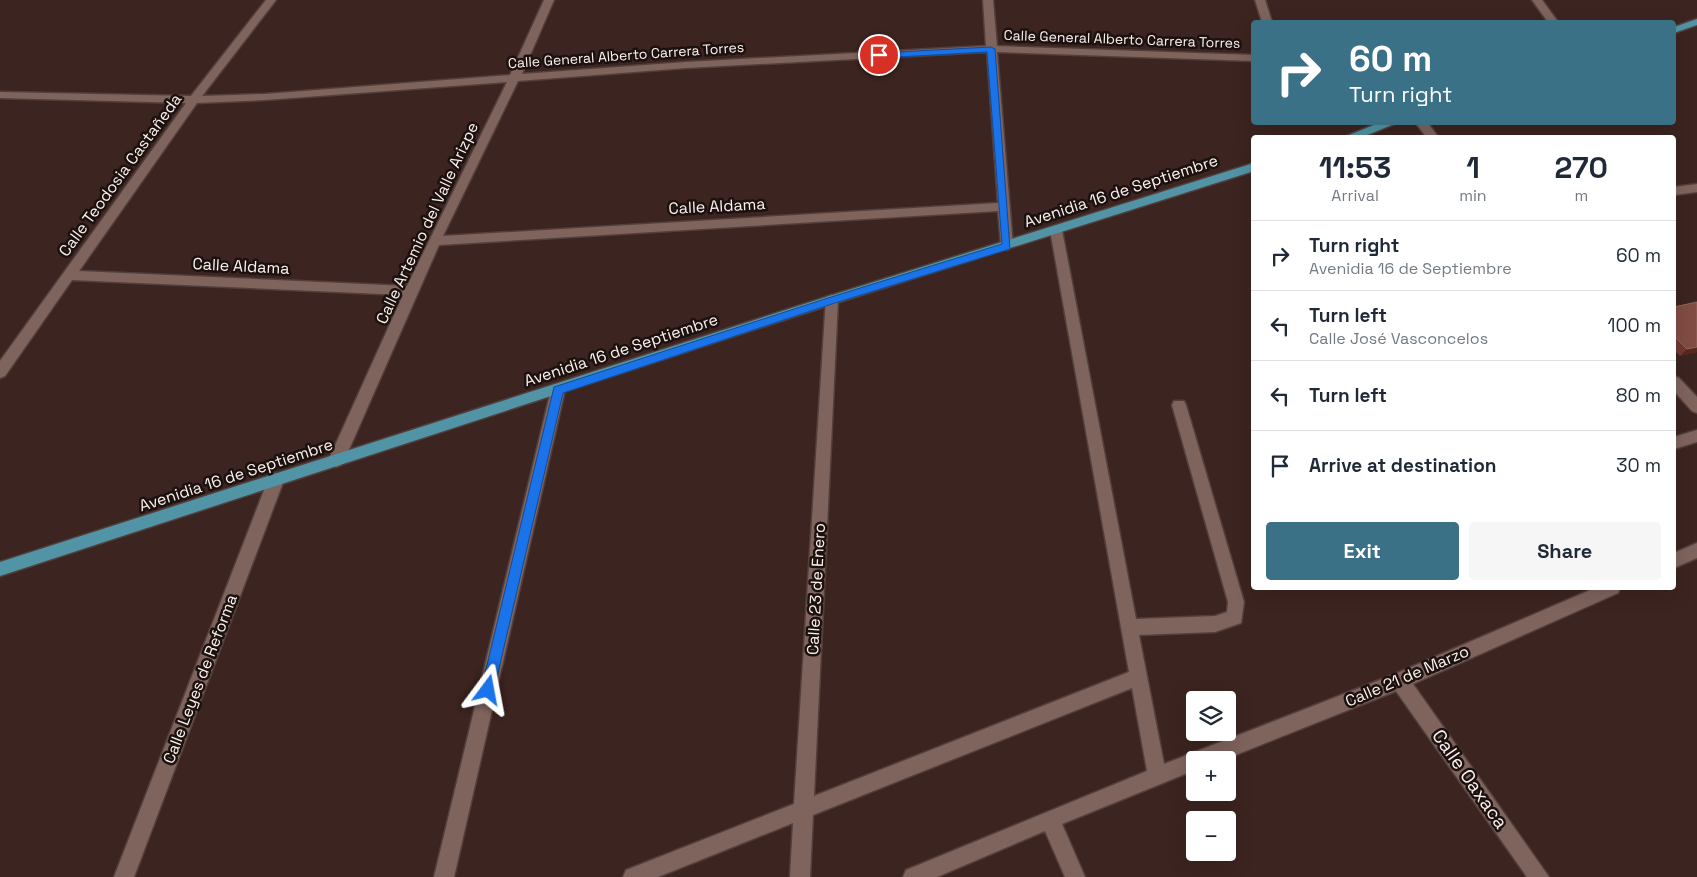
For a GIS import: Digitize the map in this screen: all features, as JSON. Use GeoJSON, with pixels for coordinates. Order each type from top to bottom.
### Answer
{"type":"FeatureCollection","features":[{"type":"Feature","properties":{"kind":"main road"},"geometry":{"type":"LineString","coordinates":[[1676,29],[1697,22]]}},
{"type":"Feature","properties":{"kind":"main road"},"geometry":{"type":"LineString","coordinates":[[1356,135],[1385,125]]}},
{"type":"Feature","properties":{"kind":"main road","name":"Avenidia 16 de Septiembre"},"geometry":{"type":"LineString","coordinates":[[0,569],[832,300],[1251,168]]}},
{"type":"Feature","properties":{"kind":"street","name":"Calle Teodosia Castañeda"},"geometry":{"type":"LineString","coordinates":[[0,372],[194,99],[271,0]]}},
{"type":"Feature","properties":{"kind":"street","name":"Calle Artemio del Valle Arizpe"},"geometry":{"type":"LineString","coordinates":[[336,460],[434,241],[515,77],[549,0]]}},
{"type":"Feature","properties":{"kind":"street"},"geometry":{"type":"LineString","coordinates":[[988,0],[1006,246]]}},
{"type":"Feature","properties":{"kind":"street"},"geometry":{"type":"LineString","coordinates":[[1260,0],[1266,20]]}},
{"type":"Feature","properties":{"kind":"street"},"geometry":{"type":"LineString","coordinates":[[1537,0],[1552,20]]}},
{"type":"Feature","properties":{"kind":"street","name":"Calle General Alberto Carrera Torres"},"geometry":{"type":"LineString","coordinates":[[0,95],[194,99],[265,97],[686,65],[991,49],[1251,58]]}},
{"type":"Feature","properties":{"kind":"street"},"geometry":{"type":"LineString","coordinates":[[1423,125],[1431,135]]}},
{"type":"Feature","properties":{"kind":"street"},"geometry":{"type":"LineString","coordinates":[[1676,191],[1697,188]]}},
{"type":"Feature","properties":{"kind":"street","name":"Calle Aldama"},"geometry":{"type":"LineString","coordinates":[[434,241],[1002,207]]}},
{"type":"Feature","properties":{"kind":"street"},"geometry":{"type":"LineString","coordinates":[[1056,230],[1157,776]]}},
{"type":"Feature","properties":{"kind":"street","name":"Calle Aldama"},"geometry":{"type":"LineString","coordinates":[[68,275],[412,291]]}},
{"type":"Feature","properties":{"kind":"street","name":"Calle 23 de Enero"},"geometry":{"type":"LineString","coordinates":[[800,877],[832,300]]}},
{"type":"Feature","properties":{"kind":"street"},"geometry":{"type":"LineString","coordinates":[[1676,384],[1697,407]]}},
{"type":"Feature","properties":{"kind":"street"},"geometry":{"type":"LineString","coordinates":[[444,877],[558,390]]}},
{"type":"Feature","properties":{"kind":"street"},"geometry":{"type":"LineString","coordinates":[[1129,627],[1215,624],[1235,617],[1236,602],[1179,405]]}},
{"type":"Feature","properties":{"kind":"street"},"geometry":{"type":"LineString","coordinates":[[1676,442],[1697,436]]}},
{"type":"Feature","properties":{"kind":"street","name":"Calle Leyes de Reforma"},"geometry":{"type":"LineString","coordinates":[[124,877],[276,480]]}},
{"type":"Feature","properties":{"kind":"street"},"geometry":{"type":"LineString","coordinates":[[1676,560],[1695,554]]}},
{"type":"Feature","properties":{"kind":"street","name":"Calle 21 de Marzo"},"geometry":{"type":"LineString","coordinates":[[1222,751],[1400,681],[1607,590]]}},
{"type":"Feature","properties":{"kind":"street"},"geometry":{"type":"LineString","coordinates":[[633,877],[1139,677]]}},
{"type":"Feature","properties":{"kind":"street","name":"Calle Oaxaca"},"geometry":{"type":"LineString","coordinates":[[1400,681],[1539,877]]}},
{"type":"Feature","properties":{"kind":"street"},"geometry":{"type":"LineString","coordinates":[[914,877],[1050,819],[1186,765]]}},
{"type":"Feature","properties":{"kind":"street"},"geometry":{"type":"LineString","coordinates":[[1050,819],[1075,877]]}},
{"type":"Feature","properties":{"kind":"building"},"geometry":{"type":"Polygon","coordinates":[[[1697,302],[1697,347],[1687,349],[1676,338],[1676,307],[1697,302]]]}},
{"type":"Feature","properties":{"kind":"route"},"geometry":{"type":"LineString","coordinates":[[488,690],[558,390],[832,300],[1006,246],[991,49],[879,55]]}}]}
